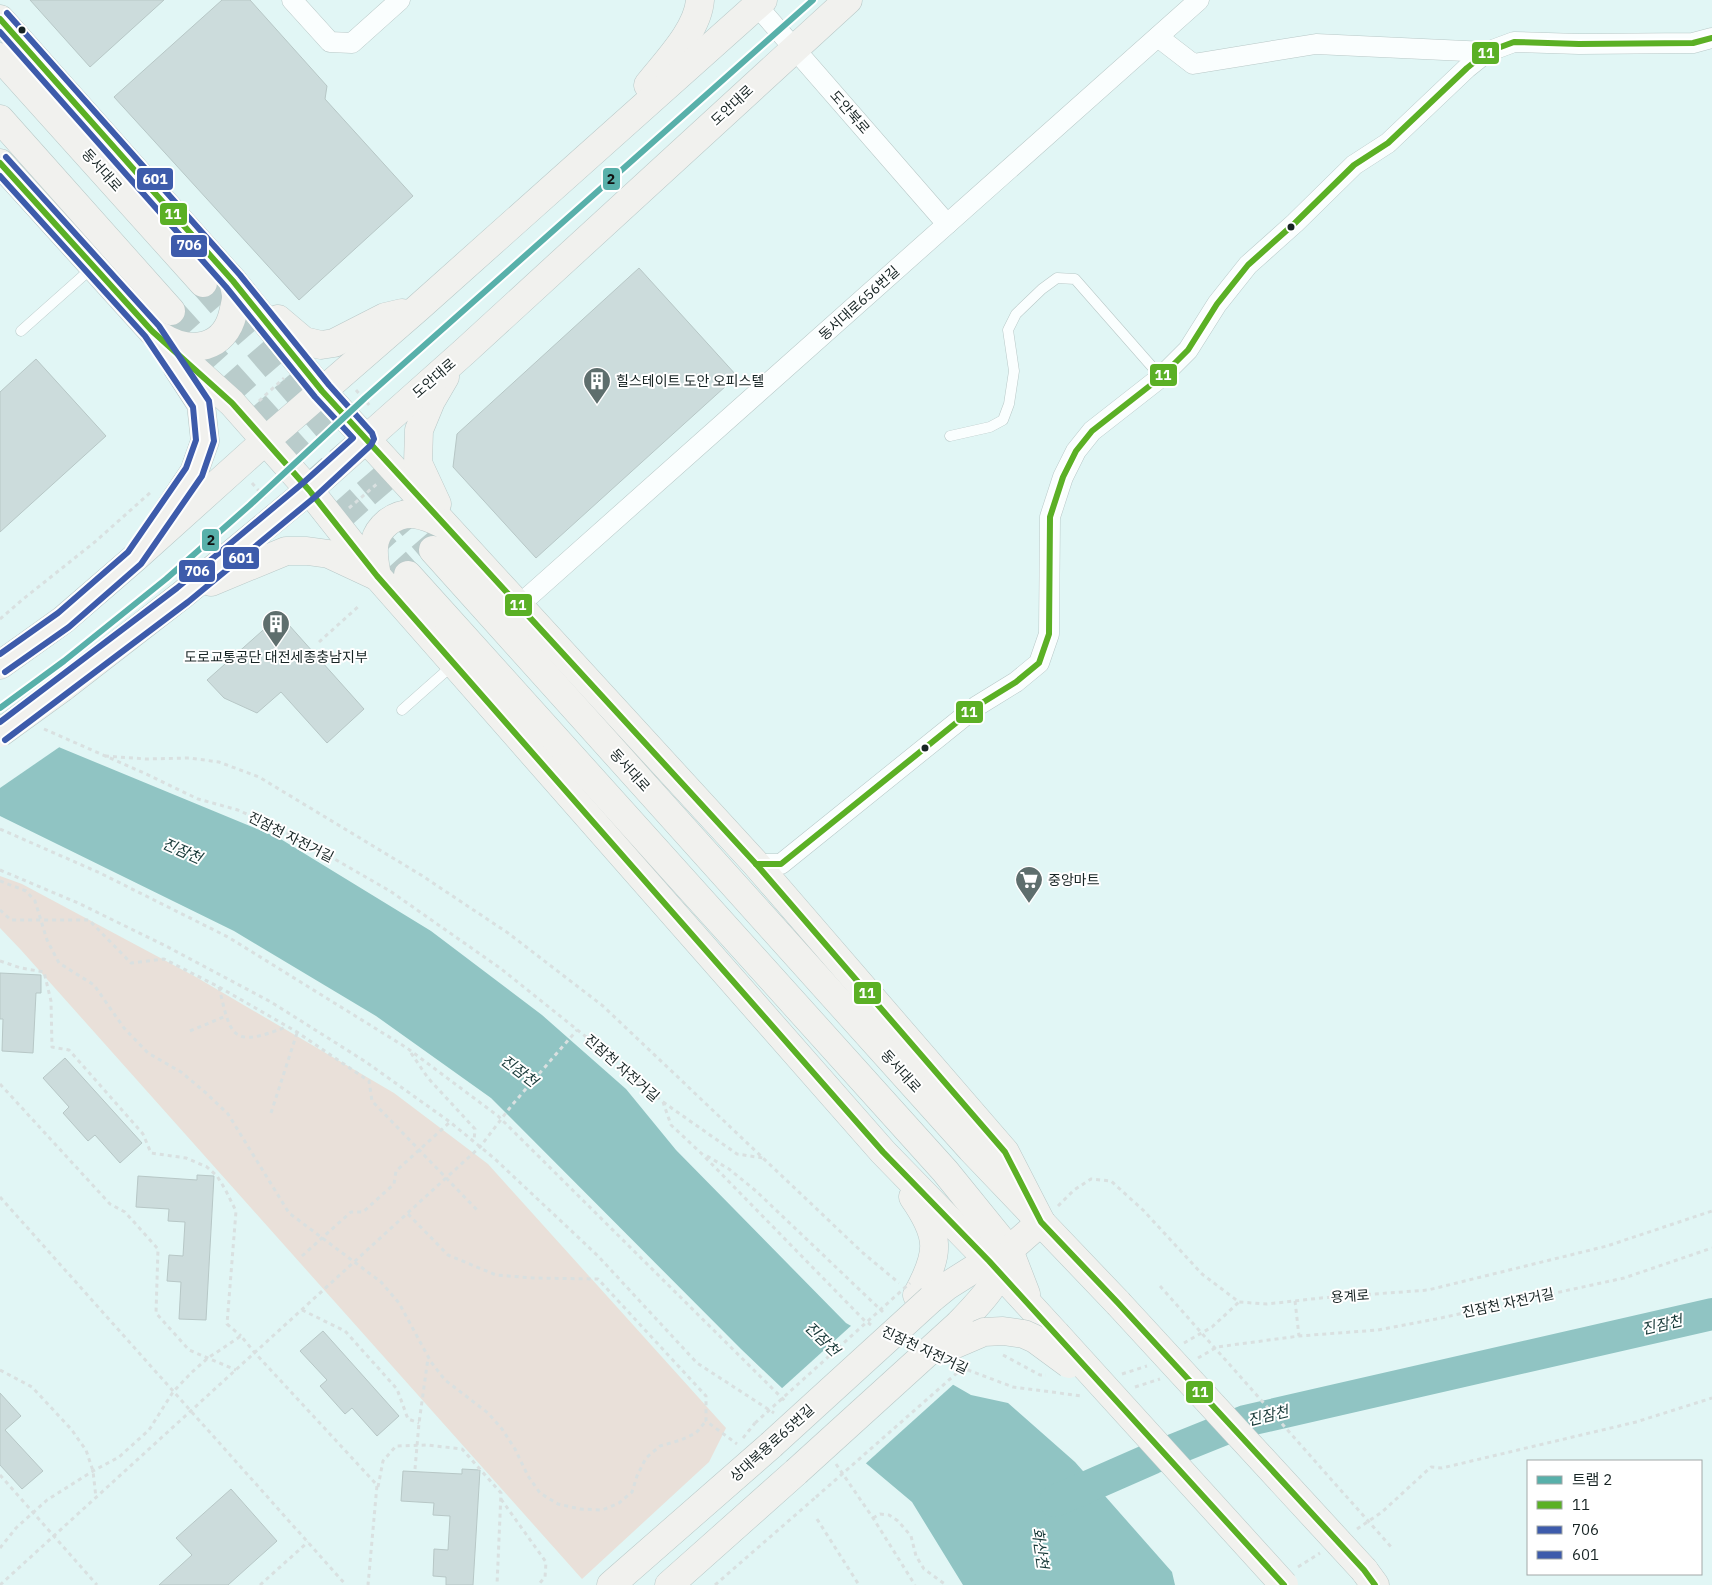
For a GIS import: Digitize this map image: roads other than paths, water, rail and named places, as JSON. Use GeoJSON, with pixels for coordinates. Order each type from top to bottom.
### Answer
{"type":"FeatureCollection","features":[{"type":"Feature","properties":{"kind":"street"},"geometry":{"type":"LineString","coordinates":[[292,0],[330,42],[352,44],[400,0]]}},
{"type":"Feature","properties":{"kind":"street"},"geometry":{"type":"LineString","coordinates":[[608,138],[688,33],[699,8],[700,0]]}},
{"type":"Feature","properties":{"kind":"street","name":"도안대로"},"geometry":{"type":"LineString","coordinates":[[0,733],[62,688],[182,595],[309,490],[464,352],[794,47],[848,0]]}},
{"type":"Feature","properties":{"kind":"street","name":"동서대로656번길"},"geometry":{"type":"LineString","coordinates":[[518,606],[1199,0]]}},
{"type":"Feature","properties":{"kind":"street"},"geometry":{"type":"LineString","coordinates":[[4,662],[63,620],[134,558],[418,308],[757,2]]}},
{"type":"Feature","properties":{"kind":"street","name":"도안북로"},"geometry":{"type":"LineString","coordinates":[[757,2],[947,224]]}},
{"type":"Feature","properties":{"kind":"street"},"geometry":{"type":"LineString","coordinates":[[0,19],[233,281],[322,391],[375,430],[394,469],[756,864],[1005,1152],[1041,1222],[999,1262]]}},
{"type":"Feature","properties":{"kind":"street"},"geometry":{"type":"LineString","coordinates":[[1158,37],[1193,64],[1316,44],[1487,52]]}},
{"type":"Feature","properties":{"kind":"street"},"geometry":{"type":"LineString","coordinates":[[756,864],[781,864],[977,706],[1016,682],[1039,663],[1049,634],[1050,517],[1063,477],[1076,450],[1092,431],[1162,377],[1188,350],[1217,304],[1248,265],[1354,165],[1388,143],[1467,68],[1487,52],[1514,42],[1579,44],[1693,43],[1712,38]]}},
{"type":"Feature","properties":{"kind":"street","name":"동서대로"},"geometry":{"type":"LineString","coordinates":[[0,57],[203,283]]}},
{"type":"Feature","properties":{"kind":"street"},"geometry":{"type":"LineString","coordinates":[[0,119],[171,311]]}},
{"type":"Feature","properties":{"kind":"street"},"geometry":{"type":"LineString","coordinates":[[0,163],[152,331],[232,403],[309,490],[377,576],[883,1152],[999,1262],[1031,1307],[1110,1386],[1290,1577]]}},
{"type":"Feature","properties":{"kind":"street"},"geometry":{"type":"LineString","coordinates":[[233,281],[304,341],[321,345],[334,343],[385,317],[418,308]]}},
{"type":"Feature","properties":{"kind":"street"},"geometry":{"type":"LineString","coordinates":[[152,331],[174,344],[193,348],[209,344],[223,336],[230,325],[236,298],[233,281]]}},
{"type":"Feature","properties":{"kind":"street"},"geometry":{"type":"LineString","coordinates":[[134,558],[194,472],[205,440],[201,404],[152,331]]}},
{"type":"Feature","properties":{"kind":"street"},"geometry":{"type":"LineString","coordinates":[[446,526],[418,463],[419,430],[442,380],[464,352]]}},
{"type":"Feature","properties":{"kind":"street"},"geometry":{"type":"LineString","coordinates":[[377,576],[374,542],[379,530],[388,522],[398,516],[410,513],[426,516],[446,526]]}},
{"type":"Feature","properties":{"kind":"street","name":"동서대로"},"geometry":{"type":"LineString","coordinates":[[433,550],[965,1142],[1118,1302],[1369,1577]]}},
{"type":"Feature","properties":{"kind":"street"},"geometry":{"type":"LineString","coordinates":[[182,595],[286,551],[329,554],[377,576]]}},
{"type":"Feature","properties":{"kind":"street"},"geometry":{"type":"LineString","coordinates":[[408,575],[945,1172],[992,1227],[999,1262],[993,1286],[959,1324],[669,1585]]}},
{"type":"Feature","properties":{"kind":"street"},"geometry":{"type":"LineString","coordinates":[[883,1152],[922,1210],[932,1230],[935,1244],[927,1277],[911,1300]]}},
{"type":"Feature","properties":{"kind":"street","name":"상대복용로65번길"},"geometry":{"type":"LineString","coordinates":[[611,1585],[771,1444],[911,1300],[999,1262]]}},
{"type":"Feature","properties":{"kind":"street"},"geometry":{"type":"LineString","coordinates":[[937,1344],[956,1344],[984,1332],[1003,1331],[1024,1334],[1035,1339],[1077,1370],[1110,1386]]}},
{"type":"Feature","properties":{"kind":"lane"},"geometry":{"type":"LineString","coordinates":[[21,331],[94,266]]}},
{"type":"Feature","properties":{"kind":"lane"},"geometry":{"type":"LineString","coordinates":[[950,436],[990,427],[1003,420],[1010,404],[1014,371],[1008,330],[1016,314],[1042,289],[1057,278],[1075,279],[1162,377]]}},
{"type":"Feature","properties":{"kind":"lane"},"geometry":{"type":"LineString","coordinates":[[402,710],[455,663]]}},
{"type":"Feature","properties":{"kind":"water","name":"화산천"},"geometry":{"type":"Polygon","coordinates":[[[0,719],[61,748],[279,838],[431,931],[542,1015],[626,1089],[676,1150],[846,1323],[971,1395],[1008,1403],[1075,1462],[1172,1572],[1175,1585],[963,1585],[912,1502],[824,1428],[741,1349],[491,1098],[376,1016],[234,931],[0,816],[0,719]]]}},
{"type":"Feature","properties":{"kind":"waterway","name":"진잠천"},"geometry":{"type":"LineString","coordinates":[[1055,1501],[1153,1458],[1245,1421],[1712,1314]]}},
{"type":"Feature","properties":{"kind":"tunnel"},"geometry":{"type":"LineString","coordinates":[[203,283],[433,550]]}},
{"type":"Feature","properties":{"kind":"tunnel"},"geometry":{"type":"LineString","coordinates":[[171,311],[408,575]]}},
{"type":"Feature","properties":{"kind":"tram line","name":"2"},"geometry":{"type":"LineString","coordinates":[[0,708],[64,661],[166,579],[250,505],[365,398],[813,0]]}},
{"type":"Feature","properties":{"kind":"place","name":"힐스테이트 도안 오피스텔"},"geometry":{"type":"Point","coordinates":[597,405]}},
{"type":"Feature","properties":{"kind":"place","name":"도로교통공단 대전세종충남지부"},"geometry":{"type":"Point","coordinates":[276,648]}},
{"type":"Feature","properties":{"kind":"place","name":"중앙마트"},"geometry":{"type":"Point","coordinates":[1029,904]}}]}
